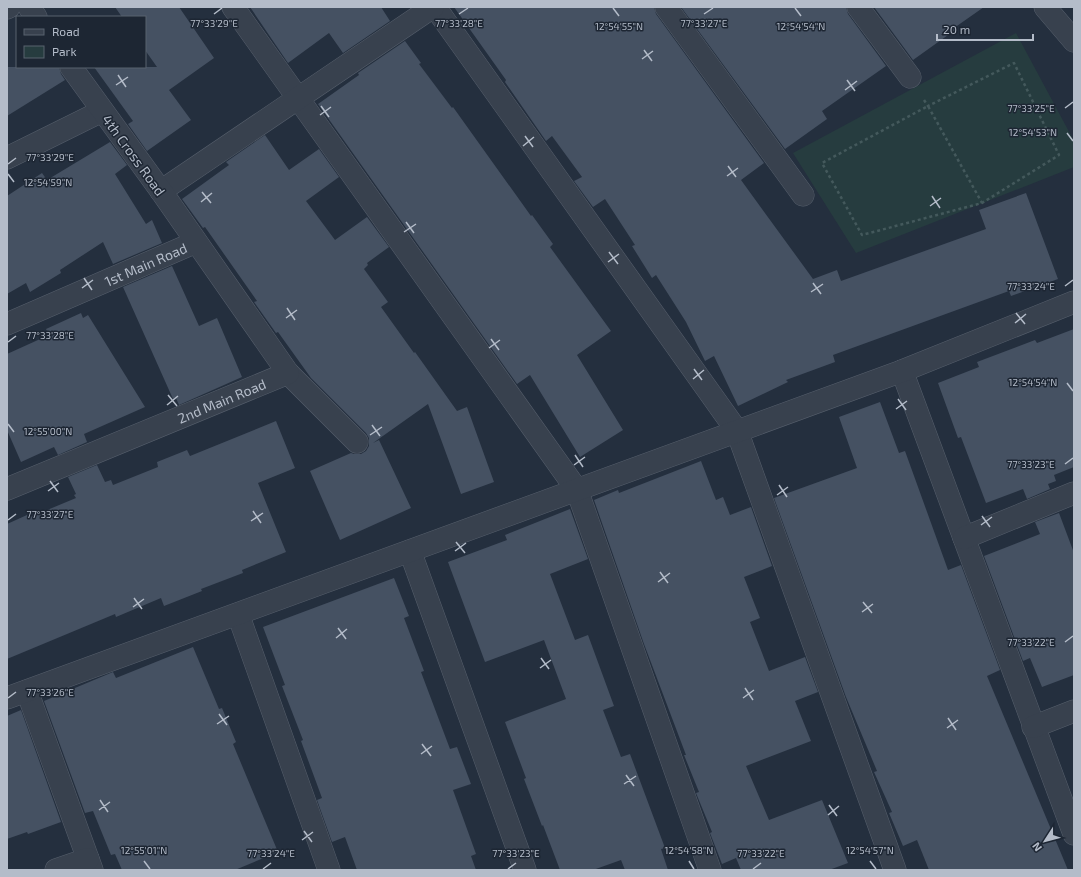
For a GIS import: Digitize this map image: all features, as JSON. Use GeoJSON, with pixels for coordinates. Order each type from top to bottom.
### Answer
{"type":"FeatureCollection","features":[{"type":"Feature","properties":{"kind":"street"},"geometry":{"type":"LineString","coordinates":[[29,7],[35,16]]}},
{"type":"Feature","properties":{"kind":"street"},"geometry":{"type":"LineString","coordinates":[[233,7],[577,490],[710,870]]}},
{"type":"Feature","properties":{"kind":"street"},"geometry":{"type":"LineString","coordinates":[[161,191],[434,7],[737,431],[895,870]]}},
{"type":"Feature","properties":{"kind":"street"},"geometry":{"type":"LineString","coordinates":[[666,7],[803,195]]}},
{"type":"Feature","properties":{"kind":"street"},"geometry":{"type":"LineString","coordinates":[[858,7],[910,77]]}},
{"type":"Feature","properties":{"kind":"street"},"geometry":{"type":"LineString","coordinates":[[1045,7],[1074,41]]}},
{"type":"Feature","properties":{"kind":"street","name":"4th Cross Road"},"geometry":{"type":"LineString","coordinates":[[72,68],[196,242]]}},
{"type":"Feature","properties":{"kind":"street"},"geometry":{"type":"LineString","coordinates":[[7,158],[102,111]]}},
{"type":"Feature","properties":{"kind":"street"},"geometry":{"type":"LineString","coordinates":[[196,242],[288,373],[357,442]]}},
{"type":"Feature","properties":{"kind":"street","name":"1st Main Road"},"geometry":{"type":"LineString","coordinates":[[7,324],[196,242]]}},
{"type":"Feature","properties":{"kind":"street"},"geometry":{"type":"LineString","coordinates":[[56,870],[90,865],[17,695],[902,371],[1074,302]]}},
{"type":"Feature","properties":{"kind":"street"},"geometry":{"type":"LineString","coordinates":[[902,371],[1074,834]]}},
{"type":"Feature","properties":{"kind":"street","name":"2nd Main Road"},"geometry":{"type":"LineString","coordinates":[[7,489],[288,373]]}},
{"type":"Feature","properties":{"kind":"street"},"geometry":{"type":"LineString","coordinates":[[964,538],[1074,493]]}},
{"type":"Feature","properties":{"kind":"street"},"geometry":{"type":"LineString","coordinates":[[410,551],[525,870]]}},
{"type":"Feature","properties":{"kind":"street"},"geometry":{"type":"LineString","coordinates":[[238,614],[329,870]]}},
{"type":"Feature","properties":{"kind":"street"},"geometry":{"type":"LineString","coordinates":[[1033,727],[1074,711]]}},
{"type":"Feature","properties":{"kind":"path"},"geometry":{"type":"LineString","coordinates":[[1014,63],[1059,155],[982,203],[862,235],[822,163],[928,106],[1014,63]]}},
{"type":"Feature","properties":{"kind":"path"},"geometry":{"type":"LineString","coordinates":[[928,106],[982,203]]}},
{"type":"Feature","properties":{"kind":"green space"},"geometry":{"type":"Polygon","coordinates":[[[1016,33],[1074,141],[1074,167],[856,253],[793,153],[1016,33]]]}},
{"type":"Feature","properties":{"kind":"building"},"geometry":{"type":"Polygon","coordinates":[[[115,7],[179,7],[214,58],[169,90],[191,120],[147,151],[128,124],[133,121],[95,68],[157,67],[146,51],[146,16],[121,16],[115,7]]]}},
{"type":"Feature","properties":{"kind":"building"},"geometry":{"type":"Polygon","coordinates":[[[250,7],[381,7],[390,21],[343,53],[329,33],[288,63],[250,7]]]}},
{"type":"Feature","properties":{"kind":"building"},"geometry":{"type":"Polygon","coordinates":[[[454,7],[654,7],[656,14],[764,163],[741,180],[813,279],[837,270],[841,281],[986,229],[979,210],[1026,193],[1058,279],[1011,296],[1009,291],[833,355],[835,362],[786,380],[788,382],[738,406],[714,356],[705,361],[686,322],[656,275],[652,278],[632,246],[635,245],[605,199],[593,207],[574,181],[582,177],[552,136],[546,141],[505,82],[506,80],[454,7]]]}},
{"type":"Feature","properties":{"kind":"building"},"geometry":{"type":"Polygon","coordinates":[[[681,7],[846,7],[848,14],[886,66],[822,111],[827,119],[785,149],[681,7]]]}},
{"type":"Feature","properties":{"kind":"building"},"geometry":{"type":"Polygon","coordinates":[[[874,7],[984,7],[913,60],[874,7]]]}},
{"type":"Feature","properties":{"kind":"building"},"geometry":{"type":"Polygon","coordinates":[[[405,41],[421,63],[419,64],[452,108],[453,107],[531,216],[532,215],[553,244],[550,247],[611,331],[577,355],[623,430],[580,457],[530,375],[517,384],[318,104],[359,75],[358,73],[405,41]]]}},
{"type":"Feature","properties":{"kind":"building"},"geometry":{"type":"Polygon","coordinates":[[[7,67],[59,68],[65,80],[7,116],[7,67]]]}},
{"type":"Feature","properties":{"kind":"building"},"geometry":{"type":"Polygon","coordinates":[[[265,135],[289,170],[319,149],[339,177],[306,201],[335,240],[367,217],[389,247],[367,263],[368,265],[364,269],[388,302],[381,307],[457,411],[467,407],[494,482],[461,494],[428,404],[373,443],[379,440],[411,508],[340,540],[310,471],[351,453],[361,454],[366,451],[369,446],[369,438],[366,433],[311,378],[254,302],[257,301],[205,227],[203,228],[182,199],[229,165],[226,162],[265,135]]]}},
{"type":"Feature","properties":{"kind":"building"},"geometry":{"type":"Polygon","coordinates":[[[110,142],[127,165],[115,174],[146,224],[152,220],[162,243],[113,264],[103,242],[60,270],[61,273],[30,292],[26,283],[7,294],[7,196],[42,173],[47,180],[110,142]]]}},
{"type":"Feature","properties":{"kind":"building"},"geometry":{"type":"Polygon","coordinates":[[[172,266],[199,326],[217,318],[242,377],[179,405],[176,398],[173,399],[123,287],[172,266]]]}},
{"type":"Feature","properties":{"kind":"building"},"geometry":{"type":"Polygon","coordinates":[[[81,313],[83,318],[88,315],[145,407],[84,434],[87,442],[58,455],[54,447],[21,462],[7,430],[7,354],[49,335],[46,329],[81,313]]]}},
{"type":"Feature","properties":{"kind":"building"},"geometry":{"type":"Polygon","coordinates":[[[1074,329],[1074,467],[1054,475],[1056,481],[1048,484],[1050,489],[1027,499],[1023,489],[986,503],[961,437],[958,438],[938,383],[979,367],[977,362],[1035,340],[1037,343],[1074,329]]]}},
{"type":"Feature","properties":{"kind":"building"},"geometry":{"type":"Polygon","coordinates":[[[880,402],[899,453],[905,451],[948,570],[961,565],[1000,670],[987,676],[1068,870],[929,870],[917,840],[903,846],[889,813],[892,812],[874,772],[877,771],[846,697],[774,498],[857,468],[839,417],[880,402]]]}},
{"type":"Feature","properties":{"kind":"building"},"geometry":{"type":"Polygon","coordinates":[[[276,421],[295,468],[258,483],[286,552],[242,570],[243,573],[201,589],[202,591],[164,606],[161,598],[116,617],[115,614],[7,659],[7,524],[27,515],[28,518],[76,498],[74,495],[76,494],[68,477],[97,465],[105,482],[111,480],[113,485],[158,467],[157,462],[187,450],[190,456],[276,421]]]}},
{"type":"Feature","properties":{"kind":"building"},"geometry":{"type":"Polygon","coordinates":[[[701,461],[716,500],[723,497],[730,515],[751,507],[772,566],[744,577],[760,618],[750,622],[769,671],[805,657],[818,692],[795,701],[811,741],[746,766],[769,820],[822,800],[848,863],[829,870],[741,870],[736,858],[722,864],[710,833],[712,832],[696,793],[699,792],[684,755],[686,755],[644,644],[594,500],[618,490],[619,493],[701,461]]]}},
{"type":"Feature","properties":{"kind":"building"},"geometry":{"type":"Polygon","coordinates":[[[570,509],[588,559],[550,574],[575,640],[588,635],[614,706],[603,710],[621,757],[630,754],[665,848],[661,849],[668,870],[625,870],[621,860],[593,870],[560,870],[524,779],[526,778],[505,722],[566,699],[544,640],[485,662],[448,562],[507,540],[505,535],[570,509]]]}},
{"type":"Feature","properties":{"kind":"building"},"geometry":{"type":"Polygon","coordinates":[[[1059,513],[1074,553],[1074,675],[1042,687],[1030,658],[1023,661],[984,556],[1040,534],[1035,522],[1059,513]]]}},
{"type":"Feature","properties":{"kind":"building"},"geometry":{"type":"Polygon","coordinates":[[[394,578],[409,616],[404,618],[424,671],[421,672],[450,749],[457,747],[471,784],[453,790],[476,854],[471,856],[476,870],[357,870],[345,837],[332,842],[317,800],[322,798],[301,741],[303,740],[282,686],[285,685],[263,627],[394,578]]]}},
{"type":"Feature","properties":{"kind":"building"},"geometry":{"type":"Polygon","coordinates":[[[193,647],[219,709],[222,708],[236,742],[233,744],[278,852],[235,870],[122,870],[115,854],[111,855],[93,811],[85,813],[44,701],[113,672],[116,678],[193,647]]]}},
{"type":"Feature","properties":{"kind":"building"},"geometry":{"type":"Polygon","coordinates":[[[21,710],[61,822],[28,834],[27,832],[7,839],[7,716],[21,710]]]}}]}
